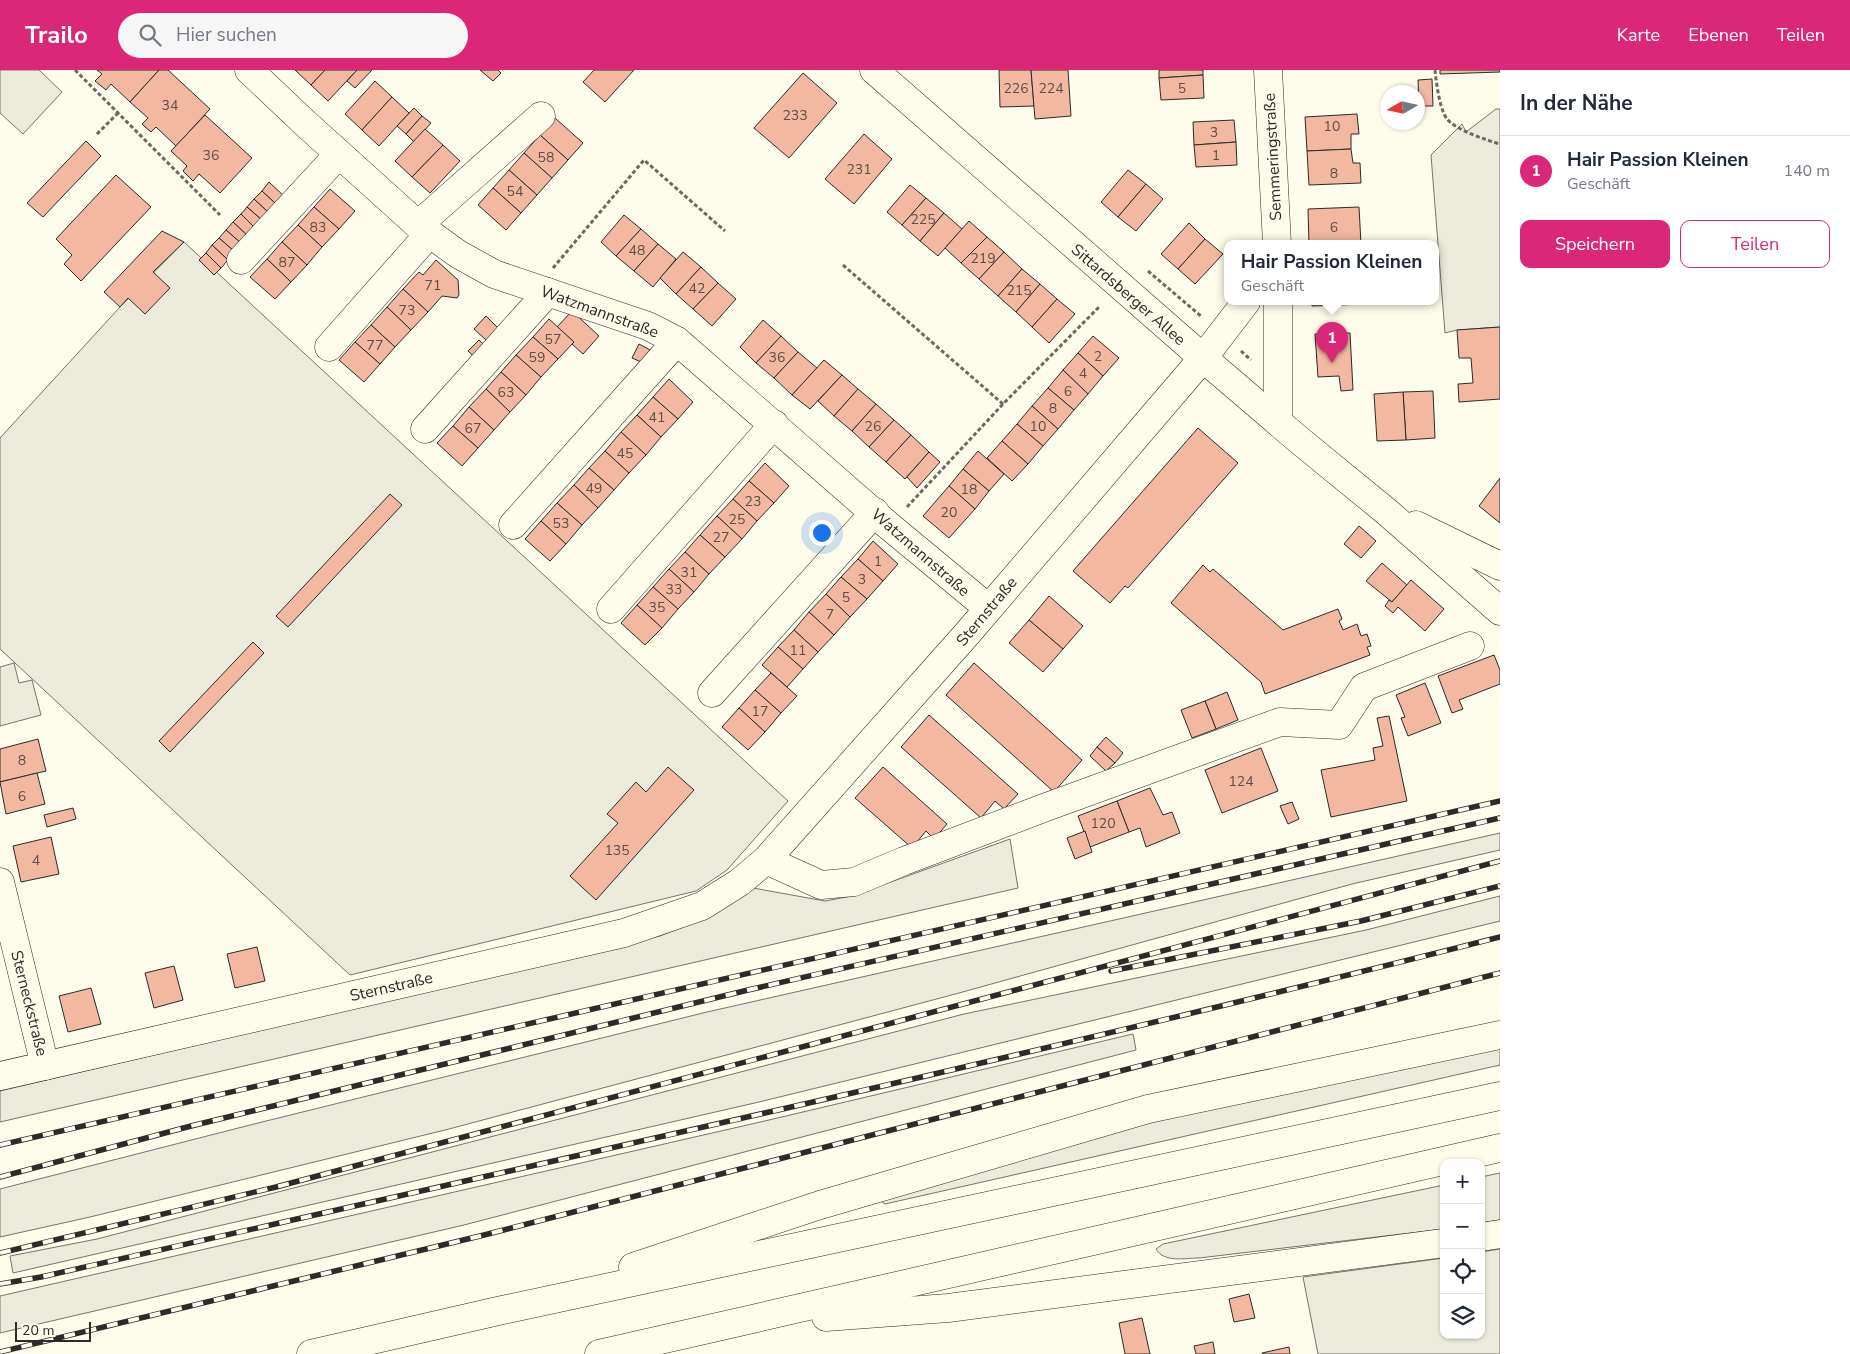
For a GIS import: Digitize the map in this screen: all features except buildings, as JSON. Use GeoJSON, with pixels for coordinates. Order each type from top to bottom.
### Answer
{"type":"FeatureCollection","features":[{"type":"Feature","properties":{"kind":"main road","name":"Watzmannstraße"},"geometry":{"type":"LineString","coordinates":[[249,70],[339,154],[424,229],[458,254],[494,274],[648,326],[677,341],[882,519],[988,608]]}},
{"type":"Feature","properties":{"kind":"main road","name":"Sittardsberger Allee"},"geometry":{"type":"LineString","coordinates":[[874,70],[1203,358],[1387,512],[1500,611]]}},
{"type":"Feature","properties":{"kind":"main road","name":"Semmeringstraße"},"geometry":{"type":"LineString","coordinates":[[1268,70],[1276,240]]}},
{"type":"Feature","properties":{"kind":"main road"},"geometry":{"type":"LineString","coordinates":[[329,348],[424,229],[541,116]]}},
{"type":"Feature","properties":{"kind":"main road"},"geometry":{"type":"LineString","coordinates":[[241,260],[339,154]]}},
{"type":"Feature","properties":{"kind":"main road"},"geometry":{"type":"LineString","coordinates":[[425,429],[542,290]]}},
{"type":"Feature","properties":{"kind":"main road"},"geometry":{"type":"LineString","coordinates":[[1203,358],[1244,305]]}},
{"type":"Feature","properties":{"kind":"main road"},"geometry":{"type":"LineString","coordinates":[[1278,305],[1278,422]]}},
{"type":"Feature","properties":{"kind":"main road"},"geometry":{"type":"LineString","coordinates":[[513,525],[677,341]]}},
{"type":"Feature","properties":{"kind":"main road","name":"Sternstraße"},"geometry":{"type":"LineString","coordinates":[[0,1076],[624,933],[702,906],[740,882],[766,860],[918,689],[1203,358]]}},
{"type":"Feature","properties":{"kind":"main road"},"geometry":{"type":"LineString","coordinates":[[611,609],[774,424]]}},
{"type":"Feature","properties":{"kind":"main road","name":"Sittardsberger Allee"},"geometry":{"type":"LineString","coordinates":[[1387,512],[1500,566]]}},
{"type":"Feature","properties":{"kind":"main road"},"geometry":{"type":"LineString","coordinates":[[712,693],[882,519]]}},
{"type":"Feature","properties":{"kind":"main road"},"geometry":{"type":"LineString","coordinates":[[766,860],[821,885],[854,882],[1049,806],[1280,722],[1339,725],[1364,687],[1470,646]]}},
{"type":"Feature","properties":{"kind":"main road","name":"Sterneckstraße"},"geometry":{"type":"LineString","coordinates":[[0,882],[45,1066]]}},
{"type":"Feature","properties":{"kind":"main road"},"geometry":{"type":"LineString","coordinates":[[498,1311],[820,1205],[1148,1109],[1500,1036]]}},
{"type":"Feature","properties":{"kind":"main road"},"geometry":{"type":"LineString","coordinates":[[311,1354],[498,1311],[1500,1096]]}},
{"type":"Feature","properties":{"kind":"main road"},"geometry":{"type":"LineString","coordinates":[[599,1354],[1500,1148]]}},
{"type":"Feature","properties":{"kind":"main road"},"geometry":{"type":"LineString","coordinates":[[1485,1236],[1500,1234]]}},
{"type":"Feature","properties":{"kind":"main road"},"geometry":{"type":"LineString","coordinates":[[740,1323],[948,1308],[1440,1244]]}},
{"type":"Feature","properties":{"kind":"path"},"geometry":{"type":"LineString","coordinates":[[75,70],[220,216]]}},
{"type":"Feature","properties":{"kind":"path"},"geometry":{"type":"LineString","coordinates":[[1434,70],[1437,92],[1446,119],[1466,132],[1500,144]]}},
{"type":"Feature","properties":{"kind":"path"},"geometry":{"type":"LineString","coordinates":[[97,134],[118,113]]}},
{"type":"Feature","properties":{"kind":"path"},"geometry":{"type":"LineString","coordinates":[[542,290],[644,160],[725,232]]}},
{"type":"Feature","properties":{"kind":"path"},"geometry":{"type":"LineString","coordinates":[[843,265],[1003,404]]}},
{"type":"Feature","properties":{"kind":"path"},"geometry":{"type":"LineString","coordinates":[[882,519],[1003,404],[1099,307]]}},
{"type":"Feature","properties":{"kind":"shaded area"},"geometry":{"type":"Polygon","coordinates":[[[0,70],[39,70],[62,92],[23,134],[0,113],[0,70]]]}},
{"type":"Feature","properties":{"kind":"shaded area"},"geometry":{"type":"Polygon","coordinates":[[[1496,109],[1500,109],[1500,327],[1457,330],[1445,333],[1431,155],[1462,124],[1466,132],[1496,109]]]}},
{"type":"Feature","properties":{"kind":"shaded area"},"geometry":{"type":"Polygon","coordinates":[[[184,242],[788,801],[727,870],[696,891],[350,975],[0,649],[0,438],[120,307],[184,242]]]}},
{"type":"Feature","properties":{"kind":"shaded area"},"geometry":{"type":"Polygon","coordinates":[[[14,663],[19,683],[32,680],[41,715],[0,726],[0,667],[14,663]]]}},
{"type":"Feature","properties":{"kind":"shaded area"},"geometry":{"type":"Polygon","coordinates":[[[1500,833],[1500,850],[1352,884],[959,993],[449,1129],[90,1217],[0,1237],[0,1189],[707,1012],[1500,833]]]}},
{"type":"Feature","properties":{"kind":"shaded area"},"geometry":{"type":"Polygon","coordinates":[[[1010,839],[1018,888],[0,1122],[0,1091],[660,936],[703,919],[753,888],[825,901],[852,896],[1010,839]]]}},
{"type":"Feature","properties":{"kind":"shaded area"},"geometry":{"type":"Polygon","coordinates":[[[1500,896],[1500,921],[759,1102],[13,1273],[10,1256],[97,1239],[964,1014],[1366,930],[1500,896]]]}},
{"type":"Feature","properties":{"kind":"shaded area"},"geometry":{"type":"Polygon","coordinates":[[[1133,1034],[1136,1050],[464,1225],[0,1333],[0,1296],[769,1120],[1133,1034]]]}},
{"type":"Feature","properties":{"kind":"shaded area"},"geometry":{"type":"Polygon","coordinates":[[[1500,1044],[1500,1065],[885,1204],[879,1200],[1144,1123],[1500,1044]]]}},
{"type":"Feature","properties":{"kind":"shaded area"},"geometry":{"type":"Polygon","coordinates":[[[1500,1173],[1500,1220],[1485,1222],[1485,1176],[1500,1173]]]}},
{"type":"Feature","properties":{"kind":"shaded area"},"geometry":{"type":"Polygon","coordinates":[[[1440,1186],[1440,1229],[1181,1259],[1169,1258],[1160,1253],[1156,1249],[1163,1244],[1440,1186]]]}},
{"type":"Feature","properties":{"kind":"shaded area"},"geometry":{"type":"Polygon","coordinates":[[[1500,1249],[1500,1354],[1318,1354],[1303,1277],[1440,1259],[1440,1339],[1485,1339],[1485,1251],[1500,1249]]]}},
{"type":"Feature","properties":{"kind":"railway"},"geometry":{"type":"LineString","coordinates":[[0,1145],[1500,801]]}},
{"type":"Feature","properties":{"kind":"railway"},"geometry":{"type":"LineString","coordinates":[[0,1177],[191,1126],[748,990],[1500,818]]}},
{"type":"Feature","properties":{"kind":"railway"},"geometry":{"type":"LineString","coordinates":[[0,1253],[276,1187],[1500,861]]}},
{"type":"Feature","properties":{"kind":"railway"},"geometry":{"type":"LineString","coordinates":[[1111,971],[1361,921],[1500,886]]}},
{"type":"Feature","properties":{"kind":"railway"},"geometry":{"type":"LineString","coordinates":[[0,1284],[41,1277],[954,1069],[1500,937]]}},
{"type":"Feature","properties":{"kind":"railway"},"geometry":{"type":"LineString","coordinates":[[0,1352],[484,1235],[1500,973]]}},
{"type":"Feature","properties":{"kind":"place","name":"Hair Passion Kleinen"},"geometry":{"type":"Point","coordinates":[1332,363]}}]}
